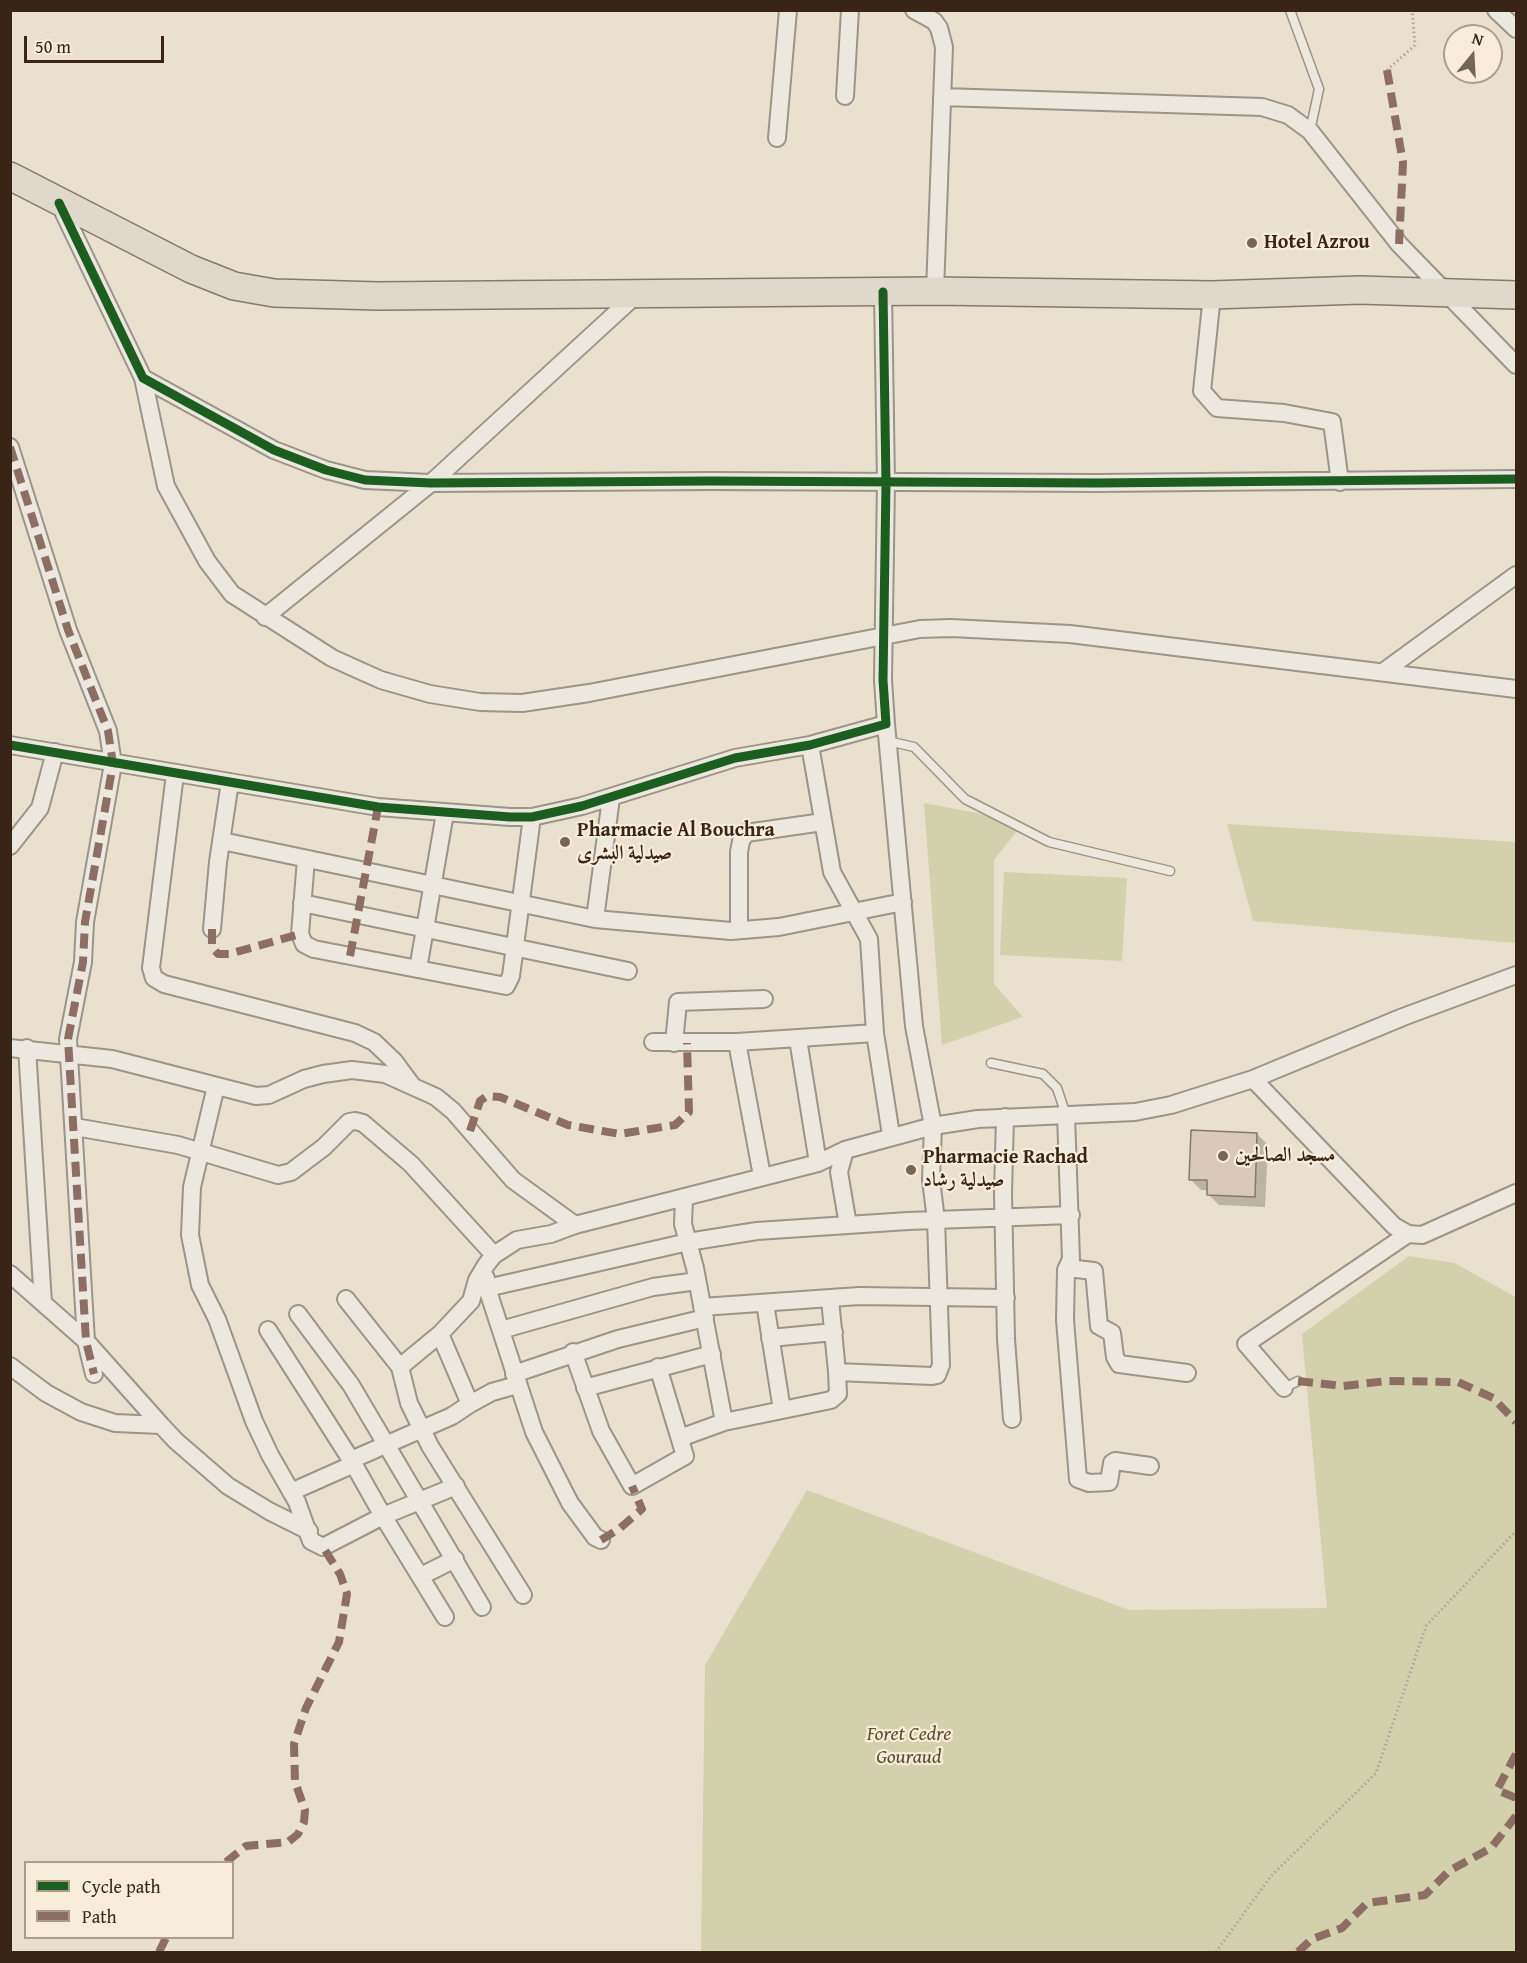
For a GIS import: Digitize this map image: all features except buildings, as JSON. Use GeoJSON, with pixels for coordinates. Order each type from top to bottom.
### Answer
{"type":"FeatureCollection","features":[{"type":"Feature","properties":{"kind":"main road"},"geometry":{"type":"LineString","coordinates":[[10,176],[191,269],[234,286],[274,293],[378,296],[935,291],[1212,295],[1360,290],[1516,295]]}},
{"type":"Feature","properties":{"kind":"street"},"geometry":{"type":"LineString","coordinates":[[777,138],[788,10]]}},
{"type":"Feature","properties":{"kind":"street"},"geometry":{"type":"LineString","coordinates":[[845,96],[850,10]]}},
{"type":"Feature","properties":{"kind":"street"},"geometry":{"type":"LineString","coordinates":[[914,10],[926,16],[939,28],[944,46],[935,291]]}},
{"type":"Feature","properties":{"kind":"street"},"geometry":{"type":"LineString","coordinates":[[1496,10],[1516,29]]}},
{"type":"Feature","properties":{"kind":"street"},"geometry":{"type":"LineString","coordinates":[[942,97],[1262,107],[1288,115],[1310,131],[1399,244],[1516,365]]}},
{"type":"Feature","properties":{"kind":"street"},"geometry":{"type":"LineString","coordinates":[[59,203],[142,378],[166,486],[207,561],[232,594],[332,658],[381,680],[430,694],[480,702],[522,702],[589,693],[920,629],[951,628],[1070,634],[1516,689]]}},
{"type":"Feature","properties":{"kind":"street"},"geometry":{"type":"LineString","coordinates":[[837,1371],[937,1375],[941,1365],[936,1220],[931,1180],[933,1126],[914,1026],[886,724],[883,292]]}},
{"type":"Feature","properties":{"kind":"street"},"geometry":{"type":"LineString","coordinates":[[266,617],[431,483],[639,293]]}},
{"type":"Feature","properties":{"kind":"street"},"geometry":{"type":"LineString","coordinates":[[1212,295],[1202,392],[1217,408],[1284,413],[1332,422],[1340,482]]}},
{"type":"Feature","properties":{"kind":"street"},"geometry":{"type":"LineString","coordinates":[[142,378],[255,441],[326,470],[365,480],[431,483],[710,481],[886,483],[1340,482],[1516,479]]}},
{"type":"Feature","properties":{"kind":"street"},"geometry":{"type":"LineString","coordinates":[[10,447],[68,630],[108,731],[113,764],[85,922],[83,962],[70,1022],[86,1341],[94,1374]]}},
{"type":"Feature","properties":{"kind":"street"},"geometry":{"type":"LineString","coordinates":[[1383,672],[1516,575]]}},
{"type":"Feature","properties":{"kind":"street"},"geometry":{"type":"LineString","coordinates":[[10,745],[378,807],[445,813],[532,816],[611,798],[735,758],[810,745],[886,724]]}},
{"type":"Feature","properties":{"kind":"street"},"geometry":{"type":"LineString","coordinates":[[810,745],[832,872],[852,912],[869,939],[875,1033],[891,1136]]}},
{"type":"Feature","properties":{"kind":"street"},"geometry":{"type":"LineString","coordinates":[[10,846],[40,808],[55,752]]}},
{"type":"Feature","properties":{"kind":"street"},"geometry":{"type":"LineString","coordinates":[[175,774],[151,968],[154,978],[164,984],[355,1033],[374,1042],[394,1061],[411,1084]]}},
{"type":"Feature","properties":{"kind":"street"},"geometry":{"type":"LineString","coordinates":[[212,929],[230,782]]}},
{"type":"Feature","properties":{"kind":"street"},"geometry":{"type":"LineString","coordinates":[[595,919],[611,798]]}},
{"type":"Feature","properties":{"kind":"street"},"geometry":{"type":"LineString","coordinates":[[418,969],[445,813]]}},
{"type":"Feature","properties":{"kind":"street"},"geometry":{"type":"LineString","coordinates":[[306,859],[301,939],[308,947],[507,986],[516,947],[532,816]]}},
{"type":"Feature","properties":{"kind":"street"},"geometry":{"type":"LineString","coordinates":[[739,930],[739,852],[741,841],[746,833],[823,822]]}},
{"type":"Feature","properties":{"kind":"street"},"geometry":{"type":"LineString","coordinates":[[222,841],[595,919],[739,930],[779,927],[903,902]]}},
{"type":"Feature","properties":{"kind":"street"},"geometry":{"type":"LineString","coordinates":[[302,903],[628,971]]}},
{"type":"Feature","properties":{"kind":"street"},"geometry":{"type":"LineString","coordinates":[[400,1367],[440,1334],[471,1301],[477,1281],[490,1260],[517,1240],[551,1234],[575,1225],[818,1163],[845,1150],[933,1126],[1005,1117],[1135,1112],[1162,1107],[1253,1079],[1403,1017],[1516,975]]}},
{"type":"Feature","properties":{"kind":"street"},"geometry":{"type":"LineString","coordinates":[[674,1042],[678,1002],[765,999]]}},
{"type":"Feature","properties":{"kind":"street"},"geometry":{"type":"LineString","coordinates":[[653,1042],[737,1042],[875,1033]]}},
{"type":"Feature","properties":{"kind":"street"},"geometry":{"type":"LineString","coordinates":[[798,1039],[818,1163]]}},
{"type":"Feature","properties":{"kind":"street"},"geometry":{"type":"LineString","coordinates":[[737,1042],[762,1176]]}},
{"type":"Feature","properties":{"kind":"street"},"geometry":{"type":"LineString","coordinates":[[44,1303],[19,1048],[70,1052],[112,1059],[262,1096],[304,1078],[352,1071],[386,1074],[436,1097],[453,1111],[513,1180],[575,1225]]}},
{"type":"Feature","properties":{"kind":"street"},"geometry":{"type":"LineString","coordinates":[[1253,1079],[1394,1226],[1408,1234],[1422,1235],[1516,1193]]}},
{"type":"Feature","properties":{"kind":"street"},"geometry":{"type":"LineString","coordinates":[[216,1086],[198,1152],[192,1187],[190,1234],[200,1285],[217,1319],[254,1421],[291,1492],[309,1531],[311,1542],[323,1547],[383,1516],[456,1486]]}},
{"type":"Feature","properties":{"kind":"street"},"geometry":{"type":"LineString","coordinates":[[1066,1115],[1071,1259],[1067,1268],[1065,1320],[1078,1479],[1089,1483],[1109,1482],[1112,1463],[1115,1461],[1150,1466]]}},
{"type":"Feature","properties":{"kind":"street"},"geometry":{"type":"LineString","coordinates":[[1005,1117],[1004,1217],[1012,1419]]}},
{"type":"Feature","properties":{"kind":"street"},"geometry":{"type":"LineString","coordinates":[[75,1127],[178,1145],[278,1174],[291,1172],[324,1147],[349,1122],[363,1123],[411,1164],[490,1260],[487,1288],[515,1379],[547,1462],[570,1503],[595,1537],[601,1539]]}},
{"type":"Feature","properties":{"kind":"street"},"geometry":{"type":"LineString","coordinates":[[845,1150],[839,1172],[848,1225]]}},
{"type":"Feature","properties":{"kind":"street"},"geometry":{"type":"LineString","coordinates":[[684,1199],[683,1224],[704,1313],[724,1422]]}},
{"type":"Feature","properties":{"kind":"street"},"geometry":{"type":"LineString","coordinates":[[487,1288],[688,1242],[757,1231],[936,1220],[1071,1215]]}},
{"type":"Feature","properties":{"kind":"street"},"geometry":{"type":"LineString","coordinates":[[1291,1384],[1246,1344],[1408,1234]]}},
{"type":"Feature","properties":{"kind":"street"},"geometry":{"type":"LineString","coordinates":[[1067,1268],[1094,1271],[1099,1326],[1112,1333],[1115,1357],[1119,1364],[1186,1373]]}},
{"type":"Feature","properties":{"kind":"street"},"geometry":{"type":"LineString","coordinates":[[10,1274],[86,1341],[176,1441],[228,1486],[269,1511],[309,1531]]}},
{"type":"Feature","properties":{"kind":"street"},"geometry":{"type":"LineString","coordinates":[[501,1330],[652,1287],[697,1281]]}},
{"type":"Feature","properties":{"kind":"street"},"geometry":{"type":"LineString","coordinates":[[291,1492],[452,1416],[515,1379],[573,1352],[704,1313],[765,1304],[830,1299],[1006,1298]]}},
{"type":"Feature","properties":{"kind":"street"},"geometry":{"type":"LineString","coordinates":[[346,1299],[400,1367],[409,1404],[422,1429],[523,1595]]}},
{"type":"Feature","properties":{"kind":"street"},"geometry":{"type":"LineString","coordinates":[[680,1437],[724,1422],[836,1398],[837,1371],[830,1299]]}},
{"type":"Feature","properties":{"kind":"street"},"geometry":{"type":"LineString","coordinates":[[765,1304],[782,1410]]}},
{"type":"Feature","properties":{"kind":"street"},"geometry":{"type":"LineString","coordinates":[[298,1314],[351,1385],[482,1606]]}},
{"type":"Feature","properties":{"kind":"street"},"geometry":{"type":"LineString","coordinates":[[268,1330],[353,1462],[445,1617]]}},
{"type":"Feature","properties":{"kind":"street"},"geometry":{"type":"LineString","coordinates":[[770,1338],[834,1332]]}},
{"type":"Feature","properties":{"kind":"street"},"geometry":{"type":"LineString","coordinates":[[440,1334],[470,1404]]}},
{"type":"Feature","properties":{"kind":"street"},"geometry":{"type":"LineString","coordinates":[[573,1352],[602,1431],[632,1486],[685,1456],[658,1367]]}},
{"type":"Feature","properties":{"kind":"street"},"geometry":{"type":"LineString","coordinates":[[585,1388],[712,1353]]}},
{"type":"Feature","properties":{"kind":"street"},"geometry":{"type":"LineString","coordinates":[[10,1366],[46,1393],[81,1412],[115,1423],[161,1425]]}},
{"type":"Feature","properties":{"kind":"street"},"geometry":{"type":"LineString","coordinates":[[421,1576],[455,1558]]}},
{"type":"Feature","properties":{"kind":"lane"},"geometry":{"type":"LineString","coordinates":[[1290,10],[1320,89],[1310,131]]}},
{"type":"Feature","properties":{"kind":"lane"},"geometry":{"type":"LineString","coordinates":[[888,741],[914,747],[965,799],[1048,842],[1170,871]]}},
{"type":"Feature","properties":{"kind":"lane"},"geometry":{"type":"LineString","coordinates":[[991,1063],[1043,1074],[1057,1088],[1066,1115]]}},
{"type":"Feature","properties":{"kind":"path"},"geometry":{"type":"LineString","coordinates":[[1387,70],[1415,45],[1412,10]]}},
{"type":"Feature","properties":{"kind":"path"},"geometry":{"type":"LineString","coordinates":[[1216,1953],[1271,1876],[1376,1773],[1426,1626],[1516,1531]]}},
{"type":"Feature","properties":{"kind":"green space"},"geometry":{"type":"Polygon","coordinates":[[[924,803],[1024,822],[994,860],[994,984],[1023,1017],[942,1045],[924,803]]]}},
{"type":"Feature","properties":{"kind":"green space"},"geometry":{"type":"Polygon","coordinates":[[[1227,824],[1516,842],[1516,943],[1253,921],[1227,824]]]}},
{"type":"Feature","properties":{"kind":"green space"},"geometry":{"type":"Polygon","coordinates":[[[1004,872],[1127,878],[1122,961],[1000,955],[1004,872]]]}},
{"type":"Feature","properties":{"kind":"green space","name":"Foret Cedre Gouraud"},"geometry":{"type":"Polygon","coordinates":[[[1409,1256],[1454,1263],[1516,1297],[1516,1952],[701,1952],[705,1665],[807,1490],[1129,1610],[1327,1608],[1302,1334],[1409,1256]]]}},
{"type":"Feature","properties":{"kind":"marked path"},"geometry":{"type":"LineString","coordinates":[[1387,70],[1403,163],[1399,244]]}},
{"type":"Feature","properties":{"kind":"marked path"},"geometry":{"type":"LineString","coordinates":[[10,447],[68,630],[108,731],[113,764],[85,922],[83,962],[68,1039],[86,1341],[94,1374]]}},
{"type":"Feature","properties":{"kind":"marked path"},"geometry":{"type":"LineString","coordinates":[[350,956],[378,807]]}},
{"type":"Feature","properties":{"kind":"marked path"},"geometry":{"type":"LineString","coordinates":[[212,929],[212,947],[218,954],[229,954],[300,934]]}},
{"type":"Feature","properties":{"kind":"marked path"},"geometry":{"type":"LineString","coordinates":[[470,1131],[480,1101],[487,1096],[500,1097],[568,1125],[620,1134],[675,1125],[689,1112],[687,1043]]}},
{"type":"Feature","properties":{"kind":"marked path"},"geometry":{"type":"LineString","coordinates":[[1298,1381],[1343,1386],[1387,1381],[1458,1382],[1493,1398],[1516,1422]]}},
{"type":"Feature","properties":{"kind":"marked path"},"geometry":{"type":"LineString","coordinates":[[601,1540],[619,1529],[642,1509],[632,1486]]}},
{"type":"Feature","properties":{"kind":"marked path"},"geometry":{"type":"LineString","coordinates":[[227,1861],[246,1846],[288,1842],[298,1834],[304,1822],[305,1810],[295,1782],[294,1744],[306,1708],[339,1642],[347,1594],[340,1574],[323,1547]]}},
{"type":"Feature","properties":{"kind":"marked path"},"geometry":{"type":"LineString","coordinates":[[1516,1754],[1497,1790],[1516,1798]]}},
{"type":"Feature","properties":{"kind":"marked path"},"geometry":{"type":"LineString","coordinates":[[1298,1952],[1312,1939],[1342,1928],[1367,1903],[1425,1895],[1449,1871],[1491,1848],[1516,1816]]}},
{"type":"Feature","properties":{"kind":"marked path"},"geometry":{"type":"LineString","coordinates":[[159,1952],[166,1939]]}},
{"type":"Feature","properties":{"kind":"cycle path"},"geometry":{"type":"LineString","coordinates":[[59,203],[143,378],[274,450],[326,470],[365,480],[431,483],[710,481],[1097,483],[1516,479]]}},
{"type":"Feature","properties":{"kind":"cycle path"},"geometry":{"type":"LineString","coordinates":[[10,745],[378,807],[532,817],[582,806],[735,758],[810,745],[886,724],[883,680],[886,483],[883,292]]}},
{"type":"Feature","properties":{"kind":"place","name":"Hotel Azrou"},"geometry":{"type":"Point","coordinates":[1252,243]}},
{"type":"Feature","properties":{"kind":"place","name":"Pharmacie Al Bouchra صيدلية البشرى"},"geometry":{"type":"Point","coordinates":[565,842]}},
{"type":"Feature","properties":{"kind":"place","name":"مسجد الصالحين"},"geometry":{"type":"Point","coordinates":[1223,1156]}},
{"type":"Feature","properties":{"kind":"place","name":"Pharmacie Rachad صيدلية رشاد"},"geometry":{"type":"Point","coordinates":[911,1170]}}]}
